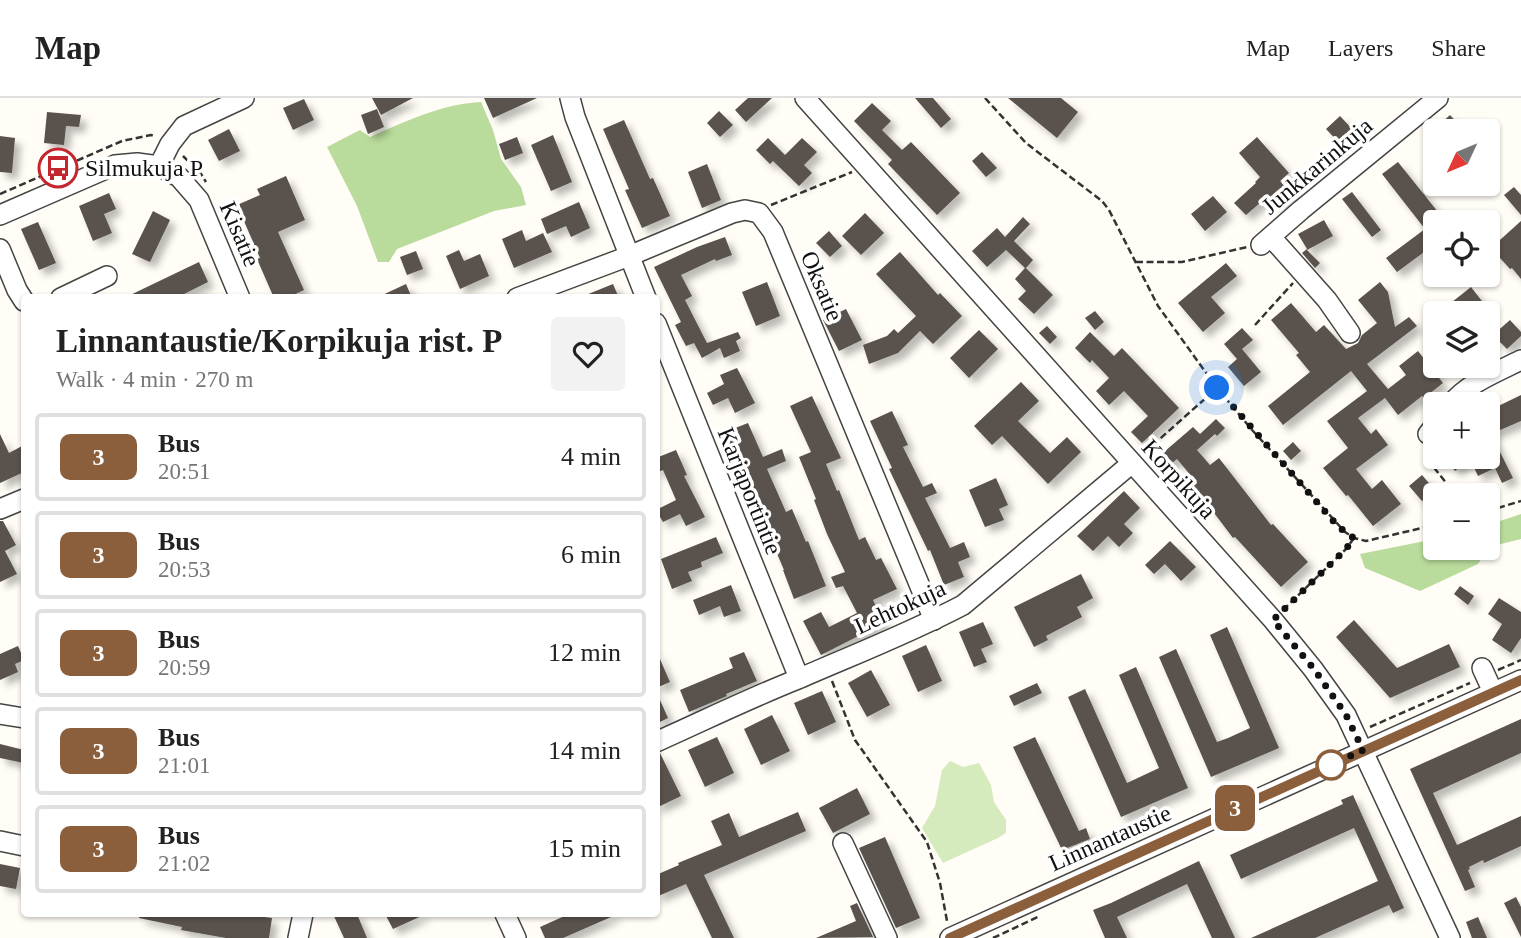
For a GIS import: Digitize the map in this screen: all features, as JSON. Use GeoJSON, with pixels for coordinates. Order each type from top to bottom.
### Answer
{"type":"FeatureCollection","features":[{"type":"Feature","properties":{"kind":"street"},"geometry":{"type":"LineString","coordinates":[[0,215],[115,165],[137,163],[159,166],[170,144],[184,126],[244,98]]}},
{"type":"Feature","properties":{"kind":"street"},"geometry":{"type":"LineString","coordinates":[[570,98],[644,294]]}},
{"type":"Feature","properties":{"kind":"street","name":"Korpikuja"},"geometry":{"type":"LineString","coordinates":[[805,98],[1314,669],[1346,715],[1450,938]]}},
{"type":"Feature","properties":{"kind":"street","name":"Junkkarinkuja"},"geometry":{"type":"LineString","coordinates":[[1266,241],[1438,98]]}},
{"type":"Feature","properties":{"kind":"street","name":"Kisatie"},"geometry":{"type":"LineString","coordinates":[[159,166],[179,177],[199,200],[238,294]]}},
{"type":"Feature","properties":{"kind":"street"},"geometry":{"type":"LineString","coordinates":[[528,294],[732,213],[745,210],[759,213]]}},
{"type":"Feature","properties":{"kind":"street","name":"Oksatie"},"geometry":{"type":"LineString","coordinates":[[759,213],[773,232],[934,620]]}},
{"type":"Feature","properties":{"kind":"street"},"geometry":{"type":"LineString","coordinates":[[1266,241],[1327,300],[1350,333]]}},
{"type":"Feature","properties":{"kind":"street"},"geometry":{"type":"LineString","coordinates":[[0,249],[21,296]]}},
{"type":"Feature","properties":{"kind":"street"},"geometry":{"type":"LineString","coordinates":[[69,294],[107,276]]}},
{"type":"Feature","properties":{"kind":"street","name":"Karjaportintie"},"geometry":{"type":"LineString","coordinates":[[660,333],[799,678]]}},
{"type":"Feature","properties":{"kind":"street"},"geometry":{"type":"LineString","coordinates":[[1463,392],[1521,360]]}},
{"type":"Feature","properties":{"kind":"street","name":"Lehtokuja"},"geometry":{"type":"LineString","coordinates":[[660,740],[964,605],[1132,463]]}},
{"type":"Feature","properties":{"kind":"street"},"geometry":{"type":"LineString","coordinates":[[0,509],[21,500]]}},
{"type":"Feature","properties":{"kind":"street","name":"Linnantaustie"},"geometry":{"type":"LineString","coordinates":[[950,938],[1363,750],[1487,679],[1521,680]]}},
{"type":"Feature","properties":{"kind":"street"},"geometry":{"type":"LineString","coordinates":[[0,714],[21,718]]}},
{"type":"Feature","properties":{"kind":"street"},"geometry":{"type":"LineString","coordinates":[[0,841],[21,845]]}},
{"type":"Feature","properties":{"kind":"street"},"geometry":{"type":"LineString","coordinates":[[843,843],[887,938]]}},
{"type":"Feature","properties":{"kind":"street"},"geometry":{"type":"LineString","coordinates":[[298,938],[302,917]]}},
{"type":"Feature","properties":{"kind":"street"},"geometry":{"type":"LineString","coordinates":[[506,917],[513,937]]}},
{"type":"Feature","properties":{"kind":"path"},"geometry":{"type":"LineString","coordinates":[[985,98],[1026,143],[1102,201],[1158,306],[1217,388],[1336,524],[1354,538],[1366,541],[1423,528]]}},
{"type":"Feature","properties":{"kind":"path"},"geometry":{"type":"LineString","coordinates":[[989,102],[993,98]]}},
{"type":"Feature","properties":{"kind":"path"},"geometry":{"type":"LineString","coordinates":[[0,194],[122,141],[151,135],[161,137],[170,144],[207,183]]}},
{"type":"Feature","properties":{"kind":"path"},"geometry":{"type":"LineString","coordinates":[[759,213],[774,203],[857,170]]}},
{"type":"Feature","properties":{"kind":"path"},"geometry":{"type":"LineString","coordinates":[[1136,262],[1182,262],[1266,241]]}},
{"type":"Feature","properties":{"kind":"path"},"geometry":{"type":"LineString","coordinates":[[1255,325],[1302,273]]}},
{"type":"Feature","properties":{"kind":"path"},"geometry":{"type":"LineString","coordinates":[[1132,463],[1217,388]]}},
{"type":"Feature","properties":{"kind":"path"},"geometry":{"type":"LineString","coordinates":[[1435,469],[1446,483]]}},
{"type":"Feature","properties":{"kind":"path"},"geometry":{"type":"LineString","coordinates":[[1500,507],[1521,501]]}},
{"type":"Feature","properties":{"kind":"path"},"geometry":{"type":"LineString","coordinates":[[1273,620],[1354,538]]}},
{"type":"Feature","properties":{"kind":"path"},"geometry":{"type":"LineString","coordinates":[[1376,725],[1487,679],[1521,660]]}},
{"type":"Feature","properties":{"kind":"path"},"geometry":{"type":"LineString","coordinates":[[827,668],[856,740],[927,842],[940,883],[950,938]]}},
{"type":"Feature","properties":{"kind":"green space"},"geometry":{"type":"Polygon","coordinates":[[[481,102],[501,159],[521,187],[526,205],[494,211],[397,249],[389,262],[378,262],[357,206],[327,147],[360,130],[370,137],[438,110],[481,102]]]}},
{"type":"Feature","properties":{"kind":"green space"},"geometry":{"type":"Polygon","coordinates":[[[1521,514],[1521,539],[1500,544],[1500,521],[1521,514]]]}},
{"type":"Feature","properties":{"kind":"green space"},"geometry":{"type":"Polygon","coordinates":[[[1423,541],[1423,560],[1481,560],[1478,564],[1420,591],[1365,568],[1360,554],[1423,541]]]}},
{"type":"Feature","properties":{"kind":"green space"},"geometry":{"type":"Polygon","coordinates":[[[950,761],[963,767],[979,763],[991,785],[994,802],[1006,820],[1006,833],[943,863],[922,828],[935,806],[942,770],[950,761]]]}},
{"type":"Feature","properties":{"kind":"building"},"geometry":{"type":"Polygon","coordinates":[[[372,98],[413,98],[381,115],[372,98]]]}},
{"type":"Feature","properties":{"kind":"building"},"geometry":{"type":"Polygon","coordinates":[[[484,98],[537,98],[493,118],[484,98]]]}},
{"type":"Feature","properties":{"kind":"building"},"geometry":{"type":"Polygon","coordinates":[[[748,98],[772,98],[746,122],[735,110],[748,98]]]}},
{"type":"Feature","properties":{"kind":"building"},"geometry":{"type":"Polygon","coordinates":[[[915,98],[933,98],[951,119],[941,128],[915,98]]]}},
{"type":"Feature","properties":{"kind":"building"},"geometry":{"type":"Polygon","coordinates":[[[1008,98],[1061,98],[1078,112],[1057,138],[1008,98]]]}},
{"type":"Feature","properties":{"kind":"building"},"geometry":{"type":"Polygon","coordinates":[[[304,99],[314,120],[293,130],[283,108],[304,99]]]}},
{"type":"Feature","properties":{"kind":"building"},"geometry":{"type":"Polygon","coordinates":[[[872,103],[891,121],[882,130],[902,150],[911,142],[960,193],[937,215],[888,164],[892,160],[854,121],[872,103]]]}},
{"type":"Feature","properties":{"kind":"building"},"geometry":{"type":"Polygon","coordinates":[[[377,109],[384,127],[368,134],[361,115],[377,109]]]}},
{"type":"Feature","properties":{"kind":"building"},"geometry":{"type":"Polygon","coordinates":[[[719,111],[733,125],[720,137],[707,123],[719,111]]]}},
{"type":"Feature","properties":{"kind":"building"},"geometry":{"type":"Polygon","coordinates":[[[47,112],[81,115],[79,127],[66,126],[64,145],[44,143],[47,112]]]}},
{"type":"Feature","properties":{"kind":"building"},"geometry":{"type":"Polygon","coordinates":[[[1340,116],[1354,131],[1340,144],[1326,129],[1340,116]]]}},
{"type":"Feature","properties":{"kind":"building"},"geometry":{"type":"Polygon","coordinates":[[[624,120],[670,216],[642,228],[625,190],[629,189],[603,129],[624,120]]]}},
{"type":"Feature","properties":{"kind":"building"},"geometry":{"type":"Polygon","coordinates":[[[229,129],[240,151],[219,161],[208,140],[229,129]]]}},
{"type":"Feature","properties":{"kind":"building"},"geometry":{"type":"Polygon","coordinates":[[[553,135],[572,182],[551,191],[531,145],[553,135]]]}},
{"type":"Feature","properties":{"kind":"building"},"geometry":{"type":"Polygon","coordinates":[[[0,136],[15,138],[12,173],[0,172],[0,136]]]}},
{"type":"Feature","properties":{"kind":"building"},"geometry":{"type":"Polygon","coordinates":[[[517,137],[523,153],[505,160],[499,144],[517,137]]]}},
{"type":"Feature","properties":{"kind":"building"},"geometry":{"type":"Polygon","coordinates":[[[1257,137],[1289,173],[1280,181],[1291,193],[1277,206],[1268,196],[1246,215],[1234,203],[1260,177],[1239,153],[1257,137]]]}},
{"type":"Feature","properties":{"kind":"building"},"geometry":{"type":"Polygon","coordinates":[[[768,138],[785,155],[802,138],[817,152],[804,165],[812,173],[799,186],[773,161],[770,164],[756,150],[768,138]]]}},
{"type":"Feature","properties":{"kind":"building"},"geometry":{"type":"Polygon","coordinates":[[[982,152],[997,168],[986,177],[972,161],[982,152]]]}},
{"type":"Feature","properties":{"kind":"building"},"geometry":{"type":"Polygon","coordinates":[[[1398,162],[1436,210],[1423,210],[1423,226],[1382,174],[1398,162]]]}},
{"type":"Feature","properties":{"kind":"building"},"geometry":{"type":"Polygon","coordinates":[[[707,164],[721,200],[702,208],[688,172],[707,164]]]}},
{"type":"Feature","properties":{"kind":"building"},"geometry":{"type":"Polygon","coordinates":[[[286,176],[305,220],[278,232],[304,290],[296,294],[272,294],[237,205],[260,195],[257,189],[286,176]]]}},
{"type":"Feature","properties":{"kind":"building"},"geometry":{"type":"Polygon","coordinates":[[[1514,187],[1521,195],[1521,215],[1504,195],[1514,187]]]}},
{"type":"Feature","properties":{"kind":"building"},"geometry":{"type":"Polygon","coordinates":[[[1352,192],[1381,230],[1372,237],[1342,199],[1352,192]]]}},
{"type":"Feature","properties":{"kind":"building"},"geometry":{"type":"Polygon","coordinates":[[[109,193],[116,209],[104,214],[112,233],[93,241],[79,206],[109,193]]]}},
{"type":"Feature","properties":{"kind":"building"},"geometry":{"type":"Polygon","coordinates":[[[1213,196],[1227,212],[1205,231],[1191,214],[1213,196]]]}},
{"type":"Feature","properties":{"kind":"building"},"geometry":{"type":"Polygon","coordinates":[[[579,202],[590,228],[571,237],[566,226],[547,234],[541,219],[579,202]]]}},
{"type":"Feature","properties":{"kind":"building"},"geometry":{"type":"Polygon","coordinates":[[[153,211],[170,220],[150,262],[132,254],[153,211]]]}},
{"type":"Feature","properties":{"kind":"building"},"geometry":{"type":"Polygon","coordinates":[[[865,213],[884,233],[861,255],[842,236],[865,213]]]}},
{"type":"Feature","properties":{"kind":"building"},"geometry":{"type":"Polygon","coordinates":[[[1023,217],[1030,224],[1014,241],[1033,260],[1026,268],[1053,295],[1034,314],[1018,299],[1026,291],[1015,279],[1025,268],[1006,250],[987,267],[972,251],[997,228],[1005,237],[1023,217]]]}},
{"type":"Feature","properties":{"kind":"building"},"geometry":{"type":"Polygon","coordinates":[[[1324,220],[1333,236],[1307,250],[1320,263],[1315,268],[1302,253],[1307,249],[1298,234],[1324,220]]]}},
{"type":"Feature","properties":{"kind":"building"},"geometry":{"type":"Polygon","coordinates":[[[1521,221],[1521,279],[1500,258],[1500,240],[1521,221]]]}},
{"type":"Feature","properties":{"kind":"building"},"geometry":{"type":"Polygon","coordinates":[[[38,222],[56,263],[39,270],[21,229],[38,222]]]}},
{"type":"Feature","properties":{"kind":"building"},"geometry":{"type":"Polygon","coordinates":[[[522,230],[526,241],[543,233],[552,252],[514,268],[502,239],[522,230]]]}},
{"type":"Feature","properties":{"kind":"building"},"geometry":{"type":"Polygon","coordinates":[[[1423,230],[1423,253],[1397,272],[1386,258],[1423,230]]]}},
{"type":"Feature","properties":{"kind":"building"},"geometry":{"type":"Polygon","coordinates":[[[829,231],[842,246],[830,257],[816,243],[829,231]]]}},
{"type":"Feature","properties":{"kind":"building"},"geometry":{"type":"Polygon","coordinates":[[[725,237],[732,255],[716,261],[715,259],[681,275],[692,296],[685,300],[707,343],[738,332],[741,338],[736,341],[740,351],[724,358],[720,348],[702,358],[694,343],[686,346],[675,325],[681,322],[654,267],[725,237]]]}},
{"type":"Feature","properties":{"kind":"building"},"geometry":{"type":"Polygon","coordinates":[[[459,250],[464,261],[480,254],[489,276],[460,289],[446,256],[459,250]]]}},
{"type":"Feature","properties":{"kind":"building"},"geometry":{"type":"Polygon","coordinates":[[[416,251],[423,269],[407,275],[400,257],[416,251]]]}},
{"type":"Feature","properties":{"kind":"building"},"geometry":{"type":"Polygon","coordinates":[[[900,252],[938,295],[940,293],[962,316],[933,344],[920,331],[898,353],[869,364],[863,345],[887,336],[894,329],[898,333],[916,316],[876,274],[900,252]]]}},
{"type":"Feature","properties":{"kind":"building"},"geometry":{"type":"Polygon","coordinates":[[[199,262],[208,282],[184,294],[132,294],[199,262]]]}},
{"type":"Feature","properties":{"kind":"building"},"geometry":{"type":"Polygon","coordinates":[[[1226,263],[1237,276],[1211,297],[1225,313],[1203,332],[1178,303],[1226,263]]]}},
{"type":"Feature","properties":{"kind":"building"},"geometry":{"type":"Polygon","coordinates":[[[767,282],[780,316],[756,326],[742,292],[767,282]]]}},
{"type":"Feature","properties":{"kind":"building"},"geometry":{"type":"Polygon","coordinates":[[[1380,282],[1388,292],[1395,327],[1409,317],[1417,326],[1367,364],[1388,389],[1406,375],[1399,366],[1418,351],[1423,357],[1423,378],[1439,378],[1443,383],[1432,392],[1423,392],[1423,397],[1398,415],[1385,398],[1358,418],[1371,434],[1376,429],[1388,445],[1356,469],[1372,489],[1382,480],[1401,504],[1373,526],[1323,468],[1348,448],[1327,421],[1367,391],[1351,371],[1283,425],[1268,406],[1310,372],[1296,355],[1299,353],[1271,320],[1291,303],[1316,332],[1324,325],[1346,349],[1358,343],[1362,335],[1377,323],[1358,300],[1380,282]]]}},
{"type":"Feature","properties":{"kind":"building"},"geometry":{"type":"Polygon","coordinates":[[[406,284],[410,294],[385,294],[406,284]]]}},
{"type":"Feature","properties":{"kind":"building"},"geometry":{"type":"Polygon","coordinates":[[[613,284],[617,294],[588,294],[613,284]]]}},
{"type":"Feature","properties":{"kind":"building"},"geometry":{"type":"Polygon","coordinates":[[[1471,287],[1482,301],[1453,301],[1471,287]]]}},
{"type":"Feature","properties":{"kind":"building"},"geometry":{"type":"Polygon","coordinates":[[[846,309],[862,340],[839,351],[823,320],[846,309]]]}},
{"type":"Feature","properties":{"kind":"building"},"geometry":{"type":"Polygon","coordinates":[[[1095,311],[1104,322],[1095,330],[1085,318],[1095,311]]]}},
{"type":"Feature","properties":{"kind":"building"},"geometry":{"type":"Polygon","coordinates":[[[1510,320],[1521,332],[1521,336],[1507,349],[1500,342],[1500,329],[1510,320]]]}},
{"type":"Feature","properties":{"kind":"building"},"geometry":{"type":"Polygon","coordinates":[[[1047,326],[1057,337],[1050,344],[1039,333],[1047,326]]]}},
{"type":"Feature","properties":{"kind":"building"},"geometry":{"type":"Polygon","coordinates":[[[1242,328],[1253,340],[1242,349],[1261,372],[1244,386],[1228,367],[1237,359],[1224,344],[1242,328]]]}},
{"type":"Feature","properties":{"kind":"building"},"geometry":{"type":"Polygon","coordinates":[[[979,330],[998,349],[969,378],[950,358],[979,330]]]}},
{"type":"Feature","properties":{"kind":"building"},"geometry":{"type":"Polygon","coordinates":[[[1090,332],[1114,356],[1122,348],[1179,408],[1142,443],[1131,432],[1148,416],[1124,391],[1109,405],[1096,391],[1109,378],[1092,360],[1090,363],[1075,348],[1090,332]]]}},
{"type":"Feature","properties":{"kind":"building"},"geometry":{"type":"Polygon","coordinates":[[[737,368],[755,403],[735,413],[728,398],[713,405],[707,393],[724,384],[720,375],[737,368]]]}},
{"type":"Feature","properties":{"kind":"building"},"geometry":{"type":"Polygon","coordinates":[[[1021,382],[1039,401],[1018,421],[1050,453],[1067,437],[1081,452],[1048,484],[1002,436],[992,445],[974,426],[1021,382]]]}},
{"type":"Feature","properties":{"kind":"building"},"geometry":{"type":"Polygon","coordinates":[[[1521,395],[1521,421],[1500,430],[1500,405],[1521,395]]]}},
{"type":"Feature","properties":{"kind":"building"},"geometry":{"type":"Polygon","coordinates":[[[812,396],[841,458],[826,464],[837,491],[839,490],[859,540],[865,537],[876,560],[881,558],[897,589],[873,600],[884,623],[821,655],[803,621],[821,612],[829,627],[857,613],[843,586],[836,588],[831,577],[845,572],[827,534],[799,457],[811,452],[790,406],[812,396]]]}},
{"type":"Feature","properties":{"kind":"building"},"geometry":{"type":"Polygon","coordinates":[[[892,411],[908,445],[903,447],[923,487],[932,483],[937,493],[925,498],[950,548],[964,542],[970,557],[958,562],[964,577],[944,585],[930,550],[928,551],[889,469],[892,468],[870,421],[892,411]]]}},
{"type":"Feature","properties":{"kind":"building"},"geometry":{"type":"Polygon","coordinates":[[[1216,419],[1225,428],[1197,450],[1210,465],[1219,458],[1271,525],[1273,524],[1308,562],[1281,587],[1235,537],[1233,538],[1202,497],[1198,501],[1189,490],[1197,483],[1177,459],[1166,468],[1157,458],[1193,427],[1200,434],[1216,419]]]}},
{"type":"Feature","properties":{"kind":"building"},"geometry":{"type":"Polygon","coordinates":[[[748,423],[763,457],[782,449],[786,461],[767,469],[786,512],[792,509],[826,586],[794,599],[725,432],[748,423]]]}},
{"type":"Feature","properties":{"kind":"building"},"geometry":{"type":"Polygon","coordinates":[[[0,434],[9,453],[21,447],[21,473],[0,483],[0,434]]]}},
{"type":"Feature","properties":{"kind":"building"},"geometry":{"type":"Polygon","coordinates":[[[1293,442],[1301,451],[1291,460],[1283,451],[1293,442]]]}},
{"type":"Feature","properties":{"kind":"building"},"geometry":{"type":"Polygon","coordinates":[[[676,450],[687,475],[684,476],[705,517],[686,526],[680,514],[663,522],[660,508],[676,500],[663,470],[660,471],[660,456],[676,450]]]}},
{"type":"Feature","properties":{"kind":"building"},"geometry":{"type":"Polygon","coordinates":[[[1500,452],[1513,478],[1502,483],[1495,469],[1500,469],[1500,452]]]}},
{"type":"Feature","properties":{"kind":"building"},"geometry":{"type":"Polygon","coordinates":[[[1475,469],[1493,469],[1478,476],[1475,469]]]}},
{"type":"Feature","properties":{"kind":"building"},"geometry":{"type":"Polygon","coordinates":[[[1422,475],[1429,483],[1423,483],[1422,501],[1409,486],[1422,475]]]}},
{"type":"Feature","properties":{"kind":"building"},"geometry":{"type":"Polygon","coordinates":[[[996,478],[1008,505],[999,509],[1004,520],[985,527],[969,490],[996,478]]]}},
{"type":"Feature","properties":{"kind":"building"},"geometry":{"type":"Polygon","coordinates":[[[1124,491],[1140,508],[1124,524],[1133,533],[1119,547],[1108,536],[1093,551],[1077,536],[1124,491]]]}},
{"type":"Feature","properties":{"kind":"building"},"geometry":{"type":"Polygon","coordinates":[[[0,521],[3,521],[16,545],[5,551],[17,574],[0,582],[0,521]]]}},
{"type":"Feature","properties":{"kind":"building"},"geometry":{"type":"Polygon","coordinates":[[[716,537],[723,553],[701,562],[702,567],[688,572],[692,581],[672,589],[661,559],[716,537]]]}},
{"type":"Feature","properties":{"kind":"building"},"geometry":{"type":"Polygon","coordinates":[[[1170,541],[1196,567],[1181,581],[1165,564],[1154,574],[1145,565],[1170,541]]]}},
{"type":"Feature","properties":{"kind":"building"},"geometry":{"type":"Polygon","coordinates":[[[1081,574],[1093,598],[1077,607],[1082,617],[1046,636],[1048,640],[1034,647],[1014,607],[1081,574]]]}},
{"type":"Feature","properties":{"kind":"building"},"geometry":{"type":"Polygon","coordinates":[[[731,585],[741,611],[724,617],[720,606],[699,615],[693,600],[731,585]]]}},
{"type":"Feature","properties":{"kind":"building"},"geometry":{"type":"Polygon","coordinates":[[[1460,586],[1474,596],[1468,605],[1454,594],[1460,586]]]}},
{"type":"Feature","properties":{"kind":"building"},"geometry":{"type":"Polygon","coordinates":[[[1499,598],[1521,612],[1521,638],[1511,653],[1492,640],[1502,624],[1488,614],[1499,598]]]}},
{"type":"Feature","properties":{"kind":"building"},"geometry":{"type":"Polygon","coordinates":[[[1354,620],[1397,668],[1449,644],[1460,667],[1390,698],[1336,637],[1354,620]]]}},
{"type":"Feature","properties":{"kind":"building"},"geometry":{"type":"Polygon","coordinates":[[[983,622],[993,644],[981,649],[987,662],[974,667],[959,632],[983,622]]]}},
{"type":"Feature","properties":{"kind":"building"},"geometry":{"type":"Polygon","coordinates":[[[1227,627],[1279,748],[1211,777],[1159,657],[1176,649],[1217,742],[1228,738],[1250,728],[1210,635],[1227,627]]]}},
{"type":"Feature","properties":{"kind":"building"},"geometry":{"type":"Polygon","coordinates":[[[926,645],[942,681],[918,692],[902,656],[926,645]]]}},
{"type":"Feature","properties":{"kind":"building"},"geometry":{"type":"Polygon","coordinates":[[[18,646],[21,653],[21,661],[15,664],[18,672],[0,680],[0,654],[18,646]]]}},
{"type":"Feature","properties":{"kind":"building"},"geometry":{"type":"Polygon","coordinates":[[[744,652],[757,681],[689,712],[680,690],[733,668],[729,658],[744,652]]]}},
{"type":"Feature","properties":{"kind":"building"},"geometry":{"type":"Polygon","coordinates":[[[660,659],[670,682],[660,686],[660,659]]]}},
{"type":"Feature","properties":{"kind":"building"},"geometry":{"type":"Polygon","coordinates":[[[1136,667],[1188,788],[1121,817],[1068,697],[1085,689],[1127,783],[1159,768],[1119,675],[1136,667]]]}},
{"type":"Feature","properties":{"kind":"building"},"geometry":{"type":"Polygon","coordinates":[[[871,670],[890,705],[867,717],[848,683],[871,670]]]}},
{"type":"Feature","properties":{"kind":"building"},"geometry":{"type":"Polygon","coordinates":[[[1037,683],[1042,693],[1014,706],[1009,696],[1037,683]]]}},
{"type":"Feature","properties":{"kind":"building"},"geometry":{"type":"Polygon","coordinates":[[[822,691],[836,722],[808,735],[794,703],[822,691]]]}},
{"type":"Feature","properties":{"kind":"building"},"geometry":{"type":"Polygon","coordinates":[[[660,700],[668,718],[660,722],[660,700]]]}},
{"type":"Feature","properties":{"kind":"building"},"geometry":{"type":"Polygon","coordinates":[[[772,715],[790,751],[761,765],[744,729],[772,715]]]}},
{"type":"Feature","properties":{"kind":"building"},"geometry":{"type":"Polygon","coordinates":[[[1521,719],[1521,753],[1433,793],[1457,845],[1521,816],[1521,846],[1469,867],[1475,887],[1465,891],[1410,769],[1521,719]]]}},
{"type":"Feature","properties":{"kind":"building"},"geometry":{"type":"Polygon","coordinates":[[[717,737],[734,773],[705,787],[688,750],[717,737]]]}},
{"type":"Feature","properties":{"kind":"building"},"geometry":{"type":"Polygon","coordinates":[[[1035,737],[1079,831],[1086,828],[1090,839],[1062,850],[1013,747],[1035,737]]]}},
{"type":"Feature","properties":{"kind":"building"},"geometry":{"type":"Polygon","coordinates":[[[0,744],[21,749],[21,762],[0,758],[0,744]]]}},
{"type":"Feature","properties":{"kind":"building"},"geometry":{"type":"Polygon","coordinates":[[[660,753],[681,796],[660,806],[660,753]]]}},
{"type":"Feature","properties":{"kind":"building"},"geometry":{"type":"Polygon","coordinates":[[[857,788],[870,814],[833,833],[819,808],[857,788]]]}},
{"type":"Feature","properties":{"kind":"building"},"geometry":{"type":"Polygon","coordinates":[[[1353,795],[1404,908],[1393,913],[1389,905],[1315,938],[1251,938],[1378,881],[1354,828],[1241,879],[1230,855],[1343,804],[1341,800],[1353,795]]]}},
{"type":"Feature","properties":{"kind":"building"},"geometry":{"type":"Polygon","coordinates":[[[798,812],[806,831],[704,875],[734,938],[712,938],[686,884],[660,895],[660,873],[722,845],[711,821],[729,813],[739,837],[798,812]]]}},
{"type":"Feature","properties":{"kind":"building"},"geometry":{"type":"Polygon","coordinates":[[[885,837],[920,918],[896,928],[859,848],[885,837]]]}},
{"type":"Feature","properties":{"kind":"building"},"geometry":{"type":"Polygon","coordinates":[[[1199,861],[1235,938],[1212,938],[1187,884],[1117,917],[1127,938],[1105,938],[1093,910],[1199,861]]]}},
{"type":"Feature","properties":{"kind":"building"},"geometry":{"type":"Polygon","coordinates":[[[0,864],[20,868],[16,889],[0,886],[0,864]]]}},
{"type":"Feature","properties":{"kind":"building"},"geometry":{"type":"Polygon","coordinates":[[[1516,897],[1521,907],[1521,937],[1504,903],[1516,897]]]}},
{"type":"Feature","properties":{"kind":"building"},"geometry":{"type":"Polygon","coordinates":[[[857,903],[873,937],[816,938],[856,921],[850,906],[857,903]]]}},
{"type":"Feature","properties":{"kind":"building"},"geometry":{"type":"Polygon","coordinates":[[[334,917],[358,917],[367,938],[344,938],[334,917]]]}},
{"type":"Feature","properties":{"kind":"building"},"geometry":{"type":"Polygon","coordinates":[[[387,917],[419,917],[393,929],[387,917]]]}},
{"type":"Feature","properties":{"kind":"building"},"geometry":{"type":"Polygon","coordinates":[[[562,917],[611,917],[563,938],[545,938],[540,927],[562,917]]]}},
{"type":"Feature","properties":{"kind":"building"},"geometry":{"type":"Polygon","coordinates":[[[1478,917],[1487,938],[1472,938],[1466,922],[1478,917]]]}},
{"type":"Feature","properties":{"kind":"building"},"geometry":{"type":"Polygon","coordinates":[[[139,918],[272,918],[269,938],[226,938],[181,930],[182,927],[139,918]]]}},
{"type":"Feature","properties":{"kind":"bus line","name":"3"},"geometry":{"type":"LineString","coordinates":[[950,938],[1521,680]]}},
{"type":"Feature","properties":{"kind":"place","name":"Silmukuja P"},"geometry":{"type":"Point","coordinates":[58,168]}},
{"type":"Feature","properties":{"kind":"route"},"geometry":{"type":"LineString","coordinates":[[1217,388],[1336,524],[1354,538],[1273,620],[1329,690],[1346,715],[1363,750],[1324,768],[1331,765]]}}]}
